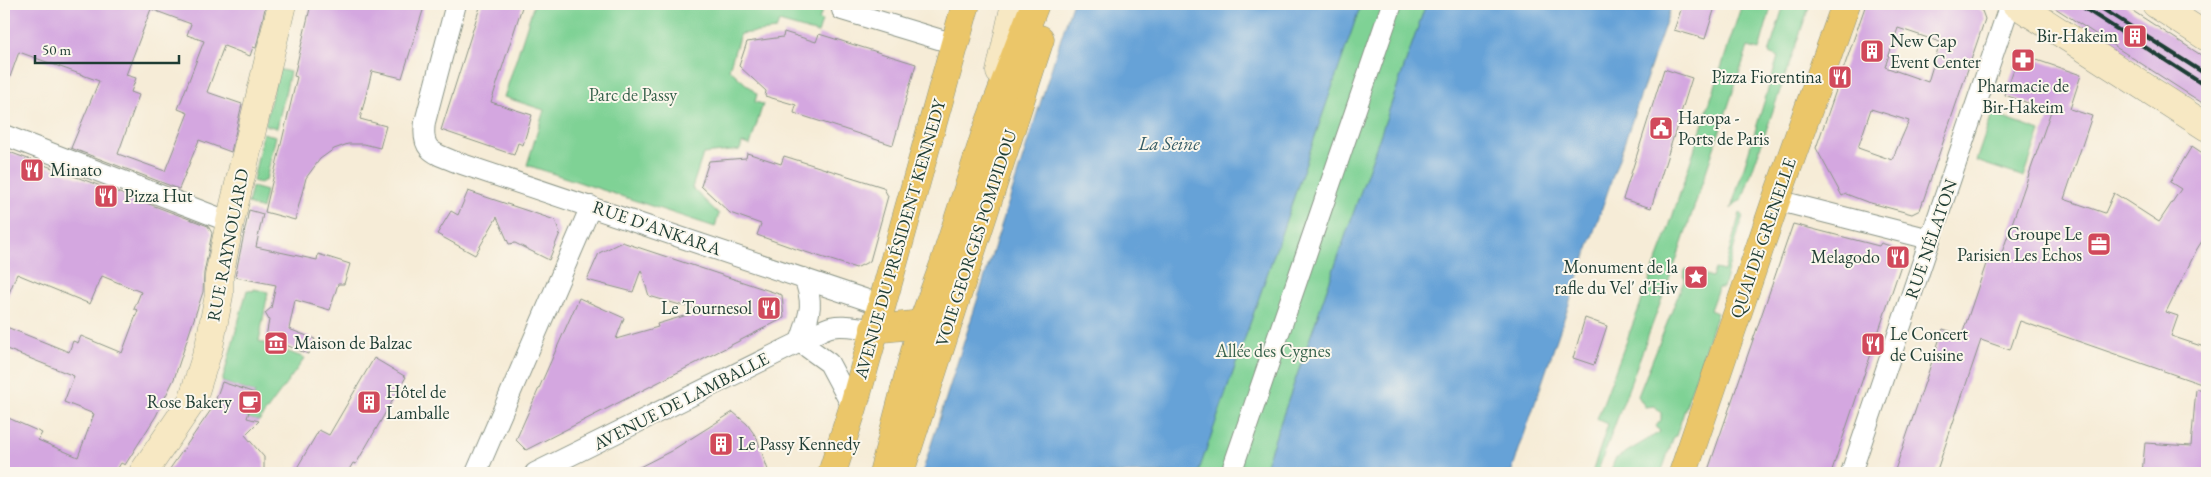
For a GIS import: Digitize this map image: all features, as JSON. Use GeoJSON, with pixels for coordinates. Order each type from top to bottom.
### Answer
{"type":"FeatureCollection","features":[{"type":"Feature","properties":{"kind":"main road","name":"AVENUE DU PRÉSIDENT KENNEDY"},"geometry":{"type":"LineString","coordinates":[[832,473],[853,408],[966,4]]}},
{"type":"Feature","properties":{"kind":"main road"},"geometry":{"type":"LineString","coordinates":[[883,473],[922,324],[944,264],[986,132],[1035,4]]}},
{"type":"Feature","properties":{"kind":"main road","name":"VOIE GEORGES POMPIDOU"},"geometry":{"type":"LineString","coordinates":[[900,473],[1052,4]]}},
{"type":"Feature","properties":{"kind":"main road","name":"QUAI DE GRENELLE"},"geometry":{"type":"LineString","coordinates":[[1683,473],[1776,200],[1846,4]]}},
{"type":"Feature","properties":{"kind":"main road"},"geometry":{"type":"LineString","coordinates":[[878,317],[922,324]]}},
{"type":"Feature","properties":{"kind":"street","name":"RUE RAYNOUARD"},"geometry":{"type":"LineString","coordinates":[[143,473],[192,401],[209,347],[220,296],[219,276],[230,222],[282,4]]}},
{"type":"Feature","properties":{"kind":"street","name":"RUE D'ANKARA"},"geometry":{"type":"LineString","coordinates":[[456,4],[425,122],[423,136],[432,153],[804,278],[878,317]]}},
{"type":"Feature","properties":{"kind":"street"},"geometry":{"type":"LineString","coordinates":[[986,132],[1015,4]]}},
{"type":"Feature","properties":{"kind":"street"},"geometry":{"type":"LineString","coordinates":[[1231,473],[1392,4]]}},
{"type":"Feature","properties":{"kind":"street","name":"RUE NÉLATON"},"geometry":{"type":"LineString","coordinates":[[1851,473],[2010,4]]}},
{"type":"Feature","properties":{"kind":"street"},"geometry":{"type":"LineString","coordinates":[[2016,4],[2207,127]]}},
{"type":"Feature","properties":{"kind":"street"},"geometry":{"type":"LineString","coordinates":[[2156,4],[2207,37]]}},
{"type":"Feature","properties":{"kind":"street"},"geometry":{"type":"LineString","coordinates":[[842,10],[955,44]]}},
{"type":"Feature","properties":{"kind":"street"},"geometry":{"type":"LineString","coordinates":[[4,135],[230,222]]}},
{"type":"Feature","properties":{"kind":"street"},"geometry":{"type":"LineString","coordinates":[[1776,200],[1930,239]]}},
{"type":"Feature","properties":{"kind":"street"},"geometry":{"type":"LineString","coordinates":[[476,473],[591,206]]}},
{"type":"Feature","properties":{"kind":"street"},"geometry":{"type":"LineString","coordinates":[[804,278],[812,307],[800,342],[830,362],[853,408]]}},
{"type":"Feature","properties":{"kind":"street","name":"AVENUE DE LAMBALLE"},"geometry":{"type":"LineString","coordinates":[[535,473],[800,342],[826,327],[878,317]]}},
{"type":"Feature","properties":{"kind":"green space","name":"Parc de Passy"},"geometry":{"type":"Polygon","coordinates":[[[534,4],[824,4],[819,20],[822,21],[818,33],[779,22],[776,30],[740,34],[729,69],[757,94],[755,102],[763,104],[750,145],[742,143],[740,150],[703,154],[692,188],[719,214],[715,227],[527,165],[544,110],[504,97],[534,4]]]}},
{"type":"Feature","properties":{"kind":"green space","name":"Allée des Cygnes"},"geometry":{"type":"Polygon","coordinates":[[[1361,4],[1426,4],[1263,473],[1198,473],[1361,4]]]}},
{"type":"Feature","properties":{"kind":"green space"},"geometry":{"type":"Polygon","coordinates":[[[1742,4],[1772,4],[1759,50],[1748,47],[1676,261],[1597,473],[1592,473],[1608,424],[1597,419],[1665,239],[1742,4]]]}},
{"type":"Feature","properties":{"kind":"green space"},"geometry":{"type":"Polygon","coordinates":[[[1784,4],[1810,4],[1742,200],[1731,209],[1778,57],[1769,53],[1784,4]]]}},
{"type":"Feature","properties":{"kind":"green space"},"geometry":{"type":"Polygon","coordinates":[[[278,69],[290,72],[277,128],[265,125],[278,69]]]}},
{"type":"Feature","properties":{"kind":"green space"},"geometry":{"type":"Polygon","coordinates":[[[1992,114],[2040,131],[2024,177],[1976,161],[1992,114]]]}},
{"type":"Feature","properties":{"kind":"green space"},"geometry":{"type":"Polygon","coordinates":[[[263,133],[276,136],[266,180],[260,183],[253,181],[263,133]]]}},
{"type":"Feature","properties":{"kind":"green space"},"geometry":{"type":"Polygon","coordinates":[[[252,187],[266,191],[262,209],[248,204],[252,187]]]}},
{"type":"Feature","properties":{"kind":"green space"},"geometry":{"type":"Polygon","coordinates":[[[1740,213],[1743,215],[1723,288],[1718,288],[1710,310],[1717,313],[1676,436],[1674,436],[1661,473],[1610,473],[1615,459],[1660,432],[1656,426],[1661,420],[1661,413],[1655,406],[1645,407],[1638,396],[1685,278],[1683,276],[1686,269],[1692,271],[1690,278],[1698,281],[1702,274],[1712,277],[1715,269],[1724,271],[1740,213]]]}},
{"type":"Feature","properties":{"kind":"green space"},"geometry":{"type":"Polygon","coordinates":[[[254,289],[268,292],[259,341],[305,358],[259,421],[247,418],[255,393],[222,382],[247,290],[253,291],[254,289]]]}},
{"type":"Feature","properties":{"kind":"water","name":"La Seine"},"geometry":{"type":"Polygon","coordinates":[[[1072,4],[1361,4],[1198,473],[922,473],[1072,4]]]}},
{"type":"Feature","properties":{"kind":"water"},"geometry":{"type":"Polygon","coordinates":[[[1426,4],[1672,4],[1511,473],[1263,473],[1426,4]]]}},
{"type":"Feature","properties":{"kind":"building"},"geometry":{"type":"Polygon","coordinates":[[[4,4],[266,4],[256,48],[253,47],[250,56],[224,46],[207,92],[242,104],[231,152],[199,140],[179,189],[71,148],[99,81],[19,52],[6,88],[4,88],[4,4]],[[151,9],[126,75],[136,78],[131,92],[139,95],[118,154],[165,171],[188,113],[178,109],[204,41],[187,35],[191,24],[151,9]]]}},
{"type":"Feature","properties":{"kind":"building"},"geometry":{"type":"Polygon","coordinates":[[[311,4],[425,4],[402,78],[372,71],[360,119],[386,126],[380,148],[364,144],[348,144],[334,149],[320,159],[306,178],[295,220],[265,212],[297,77],[294,76],[311,4]]]}},
{"type":"Feature","properties":{"kind":"building"},"geometry":{"type":"Polygon","coordinates":[[[481,4],[523,4],[491,102],[532,115],[523,145],[518,143],[514,155],[441,130],[481,4]]]}},
{"type":"Feature","properties":{"kind":"building"},"geometry":{"type":"Polygon","coordinates":[[[1683,4],[1716,4],[1705,39],[1674,30],[1683,4]]]}},
{"type":"Feature","properties":{"kind":"building"},"geometry":{"type":"Polygon","coordinates":[[[1866,4],[1971,4],[1982,11],[1985,19],[1920,210],[1912,214],[1867,202],[1846,194],[1842,196],[1816,148],[1866,4]],[[1898,28],[1885,67],[1928,82],[1940,42],[1898,28]],[[1871,109],[1858,148],[1892,160],[1909,121],[1871,109]]]}},
{"type":"Feature","properties":{"kind":"building","name":"Bir-Hakeim"},"geometry":{"type":"Polygon","coordinates":[[[2049,4],[2122,4],[2207,59],[2207,106],[2049,4]]]}},
{"type":"Feature","properties":{"kind":"building"},"geometry":{"type":"Polygon","coordinates":[[[784,32],[816,42],[819,34],[916,64],[893,145],[794,113],[796,105],[765,96],[766,91],[739,66],[747,42],[783,37],[784,32]]]}},
{"type":"Feature","properties":{"kind":"building","name":"Groupe Le Parisien Les Echos"},"geometry":{"type":"Polygon","coordinates":[[[2019,54],[2081,75],[2070,109],[2092,116],[2064,199],[2105,213],[2114,193],[2159,222],[2181,189],[2170,182],[2192,146],[2207,156],[2207,233],[2197,249],[2166,312],[2178,316],[2171,336],[2207,348],[2207,386],[2020,321],[2010,350],[1981,340],[1936,473],[1894,473],[1943,329],[1962,335],[1989,255],[2000,258],[2051,111],[2005,95],[2019,54]]]}},
{"type":"Feature","properties":{"kind":"building","name":"Haropa - Ports de Paris"},"geometry":{"type":"Polygon","coordinates":[[[1664,69],[1692,78],[1651,208],[1623,199],[1664,69]]]}},
{"type":"Feature","properties":{"kind":"building"},"geometry":{"type":"Polygon","coordinates":[[[4,150],[208,226],[212,233],[204,273],[203,292],[174,379],[156,416],[125,465],[121,463],[115,473],[4,473],[4,416],[42,433],[38,440],[78,457],[94,414],[64,402],[74,376],[4,348],[4,326],[69,352],[73,341],[78,343],[81,336],[122,353],[138,310],[134,309],[141,292],[102,276],[90,304],[17,274],[4,305],[4,150]]]}},
{"type":"Feature","properties":{"kind":"building"},"geometry":{"type":"Polygon","coordinates":[[[747,153],[781,164],[784,156],[883,187],[888,196],[870,261],[856,268],[757,235],[761,224],[730,213],[701,186],[709,161],[746,158],[747,153]]]}},
{"type":"Feature","properties":{"kind":"building"},"geometry":{"type":"Polygon","coordinates":[[[468,191],[555,220],[560,233],[549,260],[515,243],[509,244],[497,217],[475,255],[437,234],[451,211],[458,215],[468,191]]]}},
{"type":"Feature","properties":{"kind":"building"},"geometry":{"type":"Polygon","coordinates":[[[249,210],[263,214],[256,247],[317,260],[318,254],[350,264],[344,284],[338,284],[330,310],[295,300],[289,329],[315,339],[308,354],[266,337],[269,320],[265,313],[271,308],[276,285],[235,277],[249,210]]]}},
{"type":"Feature","properties":{"kind":"building"},"geometry":{"type":"Polygon","coordinates":[[[1793,224],[1879,246],[1881,243],[1897,248],[1903,259],[1831,473],[1707,473],[1793,224]]]}},
{"type":"Feature","properties":{"kind":"building"},"geometry":{"type":"Polygon","coordinates":[[[622,242],[782,295],[784,318],[526,450],[516,440],[579,298],[624,318],[616,339],[658,327],[657,324],[701,311],[649,296],[641,270],[633,292],[587,280],[599,253],[622,242]]]}},
{"type":"Feature","properties":{"kind":"building"},"geometry":{"type":"Polygon","coordinates":[[[1585,318],[1607,326],[1594,365],[1573,358],[1585,318]]]}},
{"type":"Feature","properties":{"kind":"building","name":"Hôtel de Lamballe"},"geometry":{"type":"Polygon","coordinates":[[[374,358],[406,377],[356,464],[353,463],[347,473],[294,473],[319,430],[329,435],[374,358]]]}},
{"type":"Feature","properties":{"kind":"building"},"geometry":{"type":"Polygon","coordinates":[[[222,382],[255,393],[247,418],[259,421],[245,435],[264,457],[264,472],[167,473],[213,407],[222,382]]]}},
{"type":"Feature","properties":{"kind":"building"},"geometry":{"type":"Polygon","coordinates":[[[2196,389],[2207,389],[2207,473],[2142,473],[2145,443],[2191,446],[2196,389]]]}},
{"type":"Feature","properties":{"kind":"building","name":"Le Passy Kennedy"},"geometry":{"type":"Polygon","coordinates":[[[733,412],[747,424],[757,438],[769,473],[628,473],[671,451],[733,412]]]}},
{"type":"Feature","properties":{"kind":"railway"},"geometry":{"type":"LineString","coordinates":[[2078,4],[2207,87]]}},
{"type":"Feature","properties":{"kind":"railway"},"geometry":{"type":"LineString","coordinates":[[2095,4],[2207,75]]}},
{"type":"Feature","properties":{"kind":"place","name":"Bir-Hakeim"},"geometry":{"type":"Point","coordinates":[2135,36]}},
{"type":"Feature","properties":{"kind":"place","name":"New Cap Event Center"},"geometry":{"type":"Point","coordinates":[1872,51]}},
{"type":"Feature","properties":{"kind":"place","name":"Pharmacie de Bir-Hakeim"},"geometry":{"type":"Point","coordinates":[2023,60]}},
{"type":"Feature","properties":{"kind":"place","name":"Pizza Fiorentina"},"geometry":{"type":"Point","coordinates":[1840,77]}},
{"type":"Feature","properties":{"kind":"place","name":"Haropa - Ports de Paris"},"geometry":{"type":"Point","coordinates":[1661,128]}},
{"type":"Feature","properties":{"kind":"place","name":"Minato"},"geometry":{"type":"Point","coordinates":[32,170]}},
{"type":"Feature","properties":{"kind":"place","name":"Pizza Hut"},"geometry":{"type":"Point","coordinates":[106,196]}},
{"type":"Feature","properties":{"kind":"place","name":"Groupe Le Parisien Les Echos"},"geometry":{"type":"Point","coordinates":[2099,244]}},
{"type":"Feature","properties":{"kind":"place","name":"Melagodo"},"geometry":{"type":"Point","coordinates":[1898,257]}},
{"type":"Feature","properties":{"kind":"place","name":"Monument de la rafle du Vel' d'Hiv"},"geometry":{"type":"Point","coordinates":[1696,277]}},
{"type":"Feature","properties":{"kind":"place","name":"Le Tournesol"},"geometry":{"type":"Point","coordinates":[769,308]}},
{"type":"Feature","properties":{"kind":"place","name":"Maison de Balzac"},"geometry":{"type":"Point","coordinates":[276,343]}},
{"type":"Feature","properties":{"kind":"place","name":"Le Concert de Cuisine"},"geometry":{"type":"Point","coordinates":[1873,344]}},
{"type":"Feature","properties":{"kind":"place","name":"Rose Bakery"},"geometry":{"type":"Point","coordinates":[250,402]}},
{"type":"Feature","properties":{"kind":"place","name":"Hôtel de Lamballe"},"geometry":{"type":"Point","coordinates":[369,402]}},
{"type":"Feature","properties":{"kind":"place","name":"Le Passy Kennedy"},"geometry":{"type":"Point","coordinates":[721,444]}}]}
